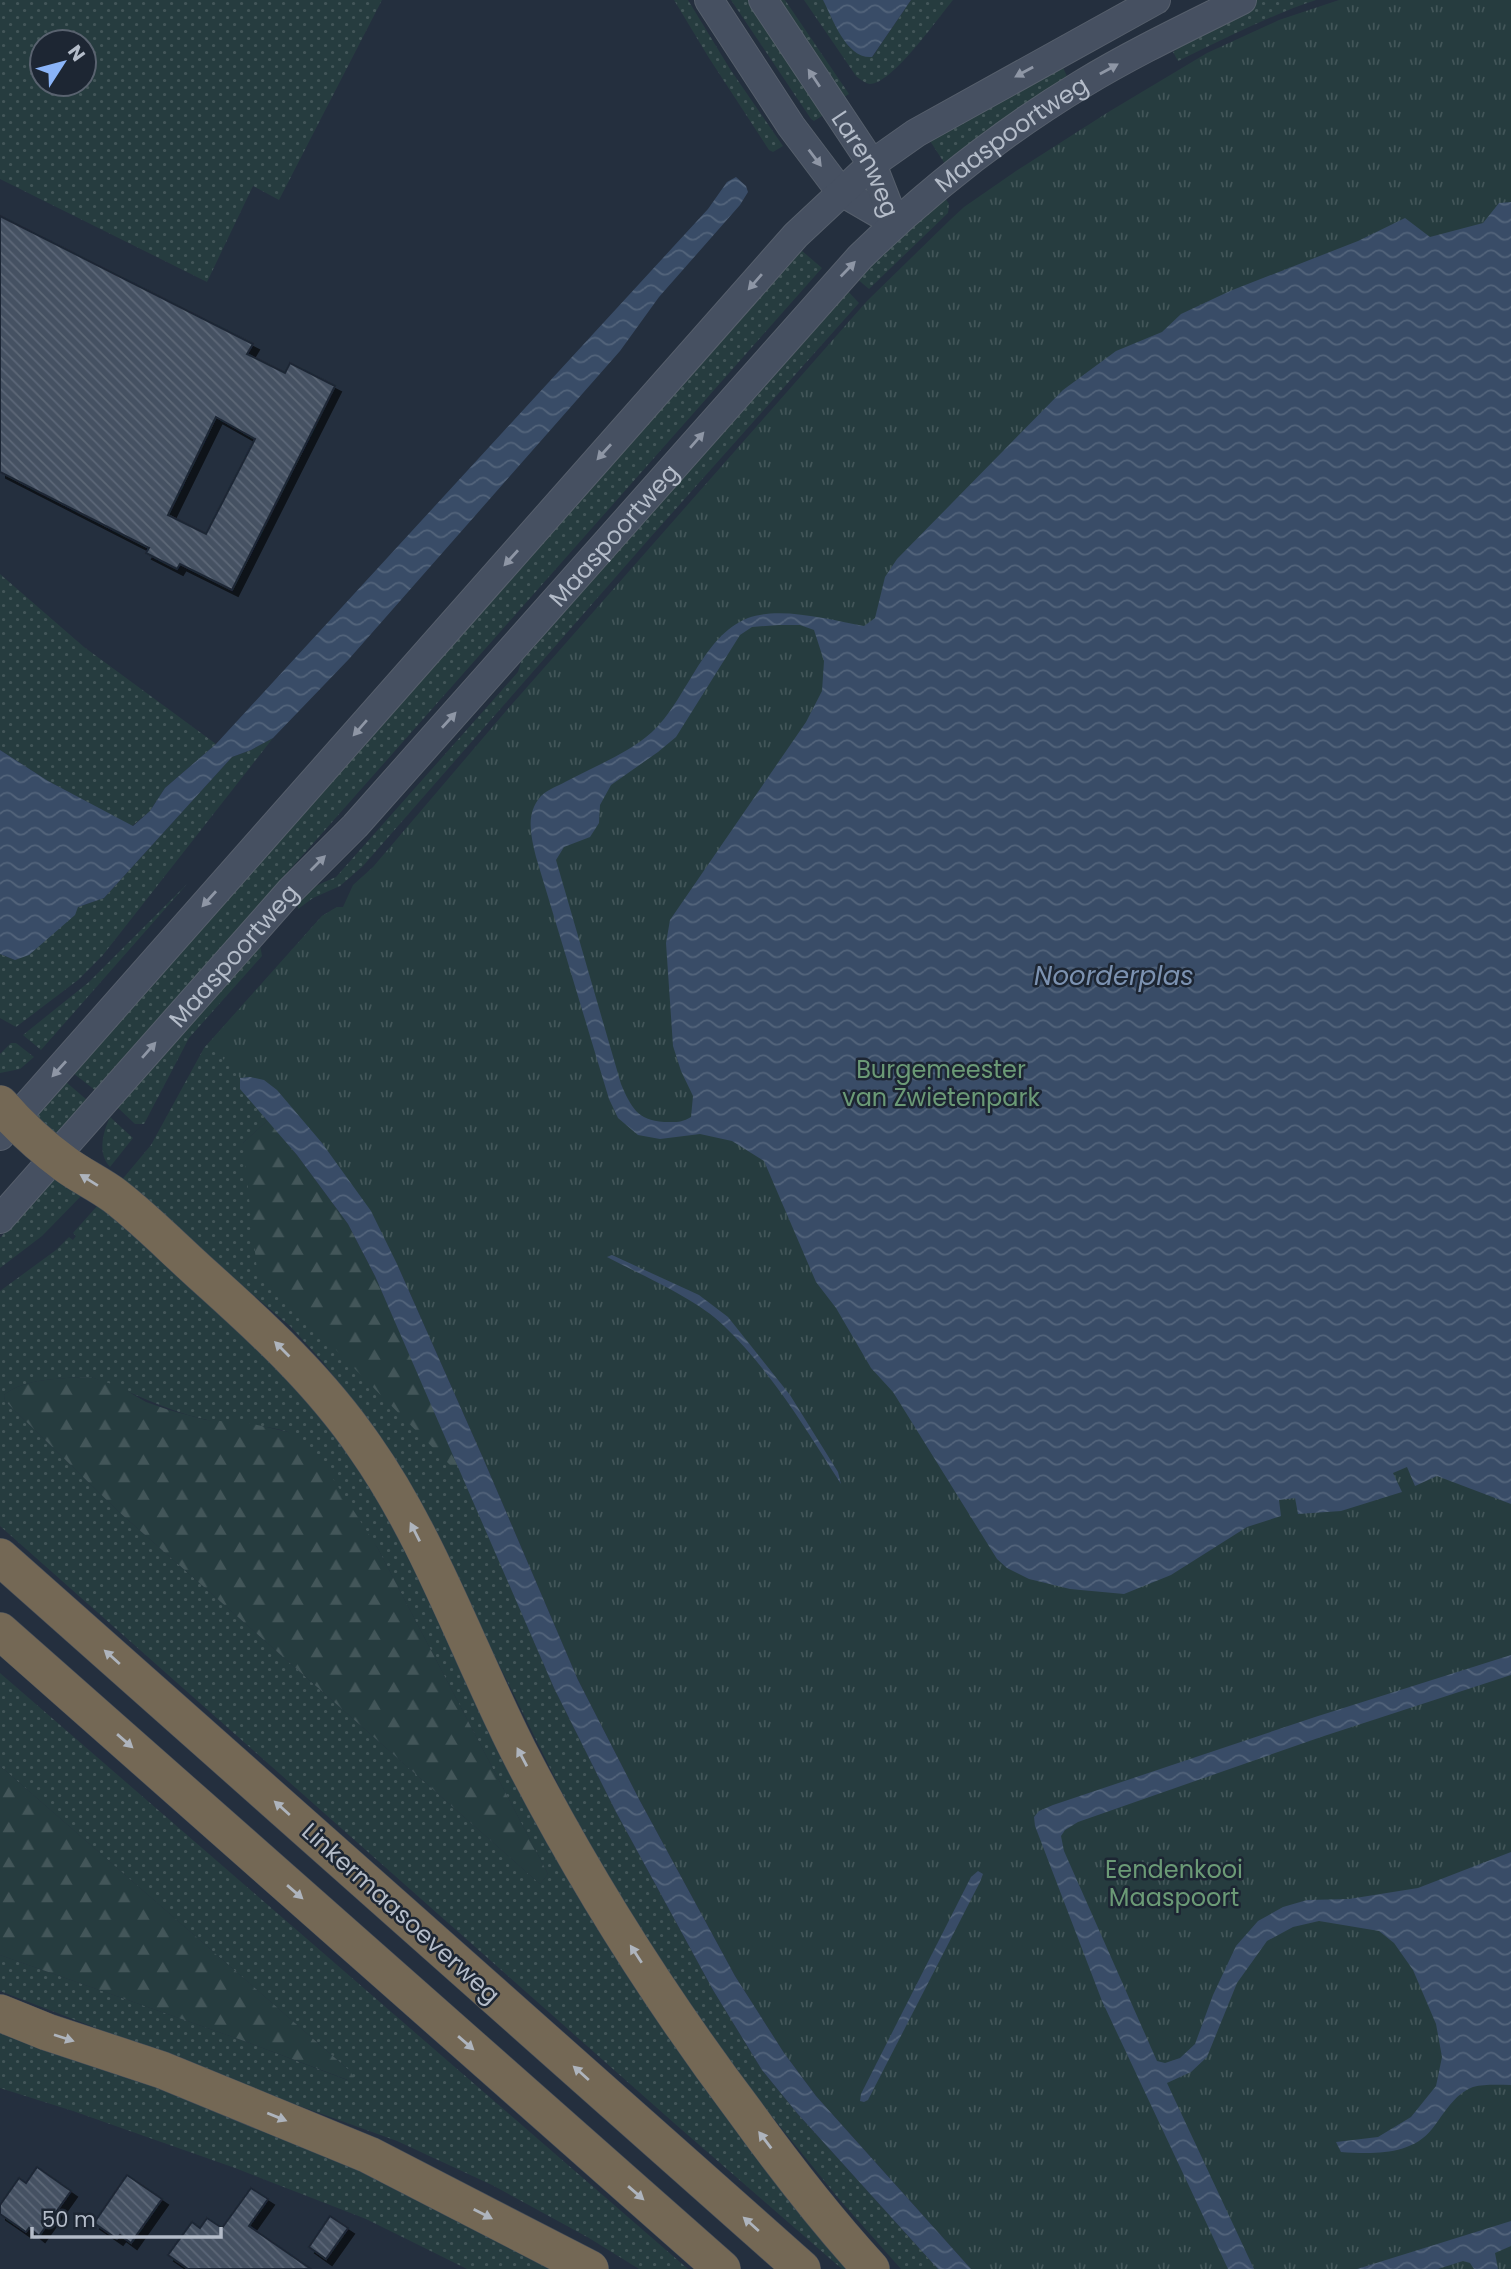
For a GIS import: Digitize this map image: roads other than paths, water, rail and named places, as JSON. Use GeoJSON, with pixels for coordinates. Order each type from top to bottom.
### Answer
{"type":"FeatureCollection","features":[{"type":"Feature","properties":{"kind":"highway"},"geometry":{"type":"LineString","coordinates":[[5,1120],[113,1195],[220,1290],[301,1368],[353,1429],[390,1483],[518,1749],[621,1931],[665,2000],[732,2095],[789,2172],[871,2269]]}},
{"type":"Feature","properties":{"kind":"highway","name":"Linkermaasoeverweg"},"geometry":{"type":"LineString","coordinates":[[0,1557],[802,2269]]}},
{"type":"Feature","properties":{"kind":"highway"},"geometry":{"type":"LineString","coordinates":[[0,1631],[722,2269]]}},
{"type":"Feature","properties":{"kind":"highway"},"geometry":{"type":"LineString","coordinates":[[0,2013],[47,2032],[162,2070],[369,2155],[590,2269]]}},
{"type":"Feature","properties":{"kind":"main road","name":"Larenweg"},"geometry":{"type":"LineString","coordinates":[[709,0],[791,126],[841,191],[895,223]]}},
{"type":"Feature","properties":{"kind":"main road","name":"Larenweg"},"geometry":{"type":"LineString","coordinates":[[764,0],[872,164],[895,223]]}},
{"type":"Feature","properties":{"kind":"main road","name":"Maaspoortweg"},"geometry":{"type":"LineString","coordinates":[[5,1120],[787,246],[841,191],[872,164],[924,128],[1156,0]]}},
{"type":"Feature","properties":{"kind":"main road","name":"Maaspoortweg"},"geometry":{"type":"LineString","coordinates":[[0,1219],[291,890],[355,826],[841,276],[895,223],[944,179],[1038,112],[1128,58],[1242,0]]}},
{"type":"Feature","properties":{"kind":"water"},"geometry":{"type":"Polygon","coordinates":[[[823,0],[911,0],[872,57],[855,52],[848,45],[823,0]]]}},
{"type":"Feature","properties":{"kind":"water"},"geometry":{"type":"Polygon","coordinates":[[[736,177],[746,186],[748,192],[740,205],[659,297],[620,351],[349,659],[273,738],[232,757],[104,898],[78,907],[75,915],[29,955],[15,960],[0,954],[0,750],[48,781],[133,826],[150,811],[165,788],[216,744],[708,209],[727,182],[736,177]]]}},
{"type":"Feature","properties":{"kind":"water","name":"Noorderplas"},"geometry":{"type":"Polygon","coordinates":[[[1511,202],[1511,1504],[1437,1476],[1415,1486],[1407,1467],[1393,1473],[1402,1492],[1341,1511],[1298,1514],[1295,1498],[1279,1500],[1281,1516],[1247,1527],[1171,1575],[1124,1594],[1070,1589],[1029,1579],[1007,1568],[997,1559],[893,1392],[871,1368],[836,1308],[816,1282],[764,1161],[732,1141],[700,1134],[660,1139],[638,1135],[618,1118],[609,1099],[536,857],[531,833],[533,810],[547,791],[623,752],[652,732],[664,719],[719,639],[748,618],[775,613],[806,615],[864,626],[875,618],[885,577],[897,559],[1063,390],[1116,351],[1162,332],[1181,314],[1230,291],[1358,241],[1405,218],[1430,237],[1483,223],[1499,203],[1511,202]],[[800,625],[752,627],[740,635],[676,737],[611,785],[600,805],[599,823],[590,837],[564,847],[556,860],[621,1084],[636,1111],[655,1121],[678,1122],[691,1117],[693,1096],[673,1046],[666,943],[670,920],[806,722],[822,691],[824,661],[814,630],[800,625]]]}},
{"type":"Feature","properties":{"kind":"water"},"geometry":{"type":"Polygon","coordinates":[[[240,1078],[264,1080],[277,1090],[322,1143],[371,1211],[483,1458],[578,1680],[735,1976],[784,2053],[816,2096],[971,2269],[938,2269],[797,2113],[762,2070],[713,1990],[616,1812],[554,1688],[375,1276],[348,1224],[297,1155],[240,1089],[240,1078]]]}},
{"type":"Feature","properties":{"kind":"water"},"geometry":{"type":"Polygon","coordinates":[[[612,1255],[699,1295],[728,1317],[790,1395],[838,1472],[841,1484],[772,1381],[723,1325],[684,1297],[607,1257],[612,1255]]]}},
{"type":"Feature","properties":{"kind":"water"},"geometry":{"type":"Polygon","coordinates":[[[1511,1655],[1511,1675],[1321,1737],[1078,1822],[1061,1836],[1064,1851],[1157,2061],[1165,2063],[1180,2058],[1195,2044],[1213,1995],[1236,1946],[1258,1921],[1283,1907],[1307,1900],[1349,1899],[1418,1888],[1511,1852],[1511,2085],[1482,2085],[1466,2090],[1423,2138],[1402,2149],[1377,2153],[1341,2152],[1336,2142],[1378,2137],[1411,2117],[1436,2086],[1442,2057],[1436,2024],[1413,1970],[1394,1943],[1379,1931],[1319,1921],[1293,1927],[1267,1941],[1237,1983],[1207,2057],[1191,2072],[1167,2083],[1254,2269],[1228,2269],[1102,2001],[1035,1826],[1034,1817],[1039,1811],[1053,1805],[1511,1655]]]}},
{"type":"Feature","properties":{"kind":"water"},"geometry":{"type":"Polygon","coordinates":[[[978,1871],[983,1874],[980,1882],[868,2100],[860,2101],[861,2094],[971,1877],[978,1871]]]}},
{"type":"Feature","properties":{"kind":"water"},"geometry":{"type":"Polygon","coordinates":[[[1511,2221],[1511,2246],[1495,2253],[1498,2269],[1474,2269],[1470,2263],[1463,2261],[1438,2269],[1357,2269],[1511,2221]]]}},
{"type":"Feature","properties":{"kind":"park label","name":"Burgemeester van Zwietenpark"},"geometry":{"type":"Point","coordinates":[941,1083]}},
{"type":"Feature","properties":{"kind":"park label","name":"Eendenkooi Maaspoort"},"geometry":{"type":"Point","coordinates":[1174,1883]}}]}
